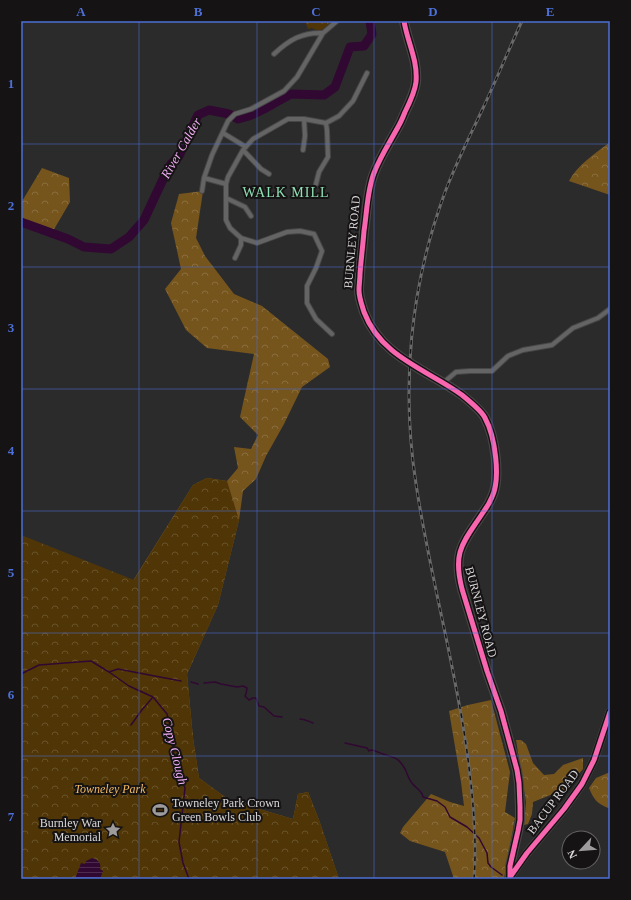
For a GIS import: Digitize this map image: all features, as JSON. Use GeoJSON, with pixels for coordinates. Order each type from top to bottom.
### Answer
{"type":"FeatureCollection","features":[{"type":"Feature","properties":{"kind":"highway","name":"BURNLEY ROAD"},"geometry":{"type":"LineString","coordinates":[[404,21],[415,61],[416,82],[410,102],[374,173],[369,190],[359,290],[361,304],[367,320],[376,335],[387,347],[403,359],[468,400],[485,417],[493,440],[497,477],[496,489],[492,499],[466,537],[459,555],[458,565],[462,589],[501,711],[517,770],[519,783],[520,820],[510,866],[510,878]]}},
{"type":"Feature","properties":{"kind":"main road","name":"BACUP ROAD"},"geometry":{"type":"LineString","coordinates":[[510,878],[582,784],[594,760],[610,712]]}},
{"type":"Feature","properties":{"kind":"street"},"geometry":{"type":"LineString","coordinates":[[202,191],[204,178],[212,155],[228,121],[235,114],[251,109],[284,91],[297,77],[323,33],[337,21]]}},
{"type":"Feature","properties":{"kind":"street"},"geometry":{"type":"LineString","coordinates":[[274,54],[285,43],[296,38],[312,33],[323,33]]}},
{"type":"Feature","properties":{"kind":"street"},"geometry":{"type":"LineString","coordinates":[[332,334],[316,319],[307,303],[307,286],[322,251],[314,234],[300,231],[287,232],[257,243],[241,238],[230,228],[226,220],[226,184],[228,177],[244,149],[253,139],[288,119],[304,119],[326,123],[339,116],[353,101],[367,72]]}},
{"type":"Feature","properties":{"kind":"street"},"geometry":{"type":"LineString","coordinates":[[303,150],[305,136],[304,119]]}},
{"type":"Feature","properties":{"kind":"street"},"geometry":{"type":"LineString","coordinates":[[316,184],[318,172],[328,157],[326,123]]}},
{"type":"Feature","properties":{"kind":"street"},"geometry":{"type":"LineString","coordinates":[[223,133],[244,149],[261,169],[269,174]]}},
{"type":"Feature","properties":{"kind":"street"},"geometry":{"type":"LineString","coordinates":[[204,178],[226,184]]}},
{"type":"Feature","properties":{"kind":"street"},"geometry":{"type":"LineString","coordinates":[[226,198],[245,207],[251,216]]}},
{"type":"Feature","properties":{"kind":"street"},"geometry":{"type":"LineString","coordinates":[[235,258],[241,245],[241,238]]}},
{"type":"Feature","properties":{"kind":"street"},"geometry":{"type":"LineString","coordinates":[[443,383],[456,372],[492,371],[508,356],[523,350],[552,345],[573,328],[598,318],[610,309]]}},
{"type":"Feature","properties":{"kind":"green space"},"geometry":{"type":"Polygon","coordinates":[[[305,21],[332,21],[319,31],[312,28],[308,29],[305,21]]]}},
{"type":"Feature","properties":{"kind":"green space"},"geometry":{"type":"Polygon","coordinates":[[[610,142],[610,195],[569,181],[572,175],[582,165],[610,142]]]}},
{"type":"Feature","properties":{"kind":"green space"},"geometry":{"type":"Polygon","coordinates":[[[42,168],[69,178],[70,202],[53,231],[21,220],[21,203],[42,168]]]}},
{"type":"Feature","properties":{"kind":"green space"},"geometry":{"type":"Polygon","coordinates":[[[203,191],[196,238],[205,256],[234,294],[262,306],[328,359],[330,367],[302,387],[266,456],[256,479],[243,491],[239,520],[218,605],[187,674],[193,738],[199,778],[229,800],[293,819],[298,794],[308,792],[339,879],[183,879],[101,632],[193,485],[207,478],[227,481],[238,468],[234,447],[251,449],[258,435],[240,417],[254,354],[207,348],[186,330],[165,289],[181,269],[171,223],[179,194],[203,191]]]}},
{"type":"Feature","properties":{"kind":"green space","name":"Towneley Park"},"geometry":{"type":"Polygon","coordinates":[[[207,478],[227,481],[239,520],[218,605],[187,674],[193,738],[199,778],[229,800],[293,819],[298,794],[308,792],[339,879],[21,879],[21,535],[134,580],[193,485],[207,478]]]}},
{"type":"Feature","properties":{"kind":"green space"},"geometry":{"type":"Polygon","coordinates":[[[491,700],[510,772],[505,812],[515,818],[504,879],[454,879],[445,852],[410,841],[400,833],[403,827],[431,794],[464,806],[449,711],[491,700]]]}},
{"type":"Feature","properties":{"kind":"green space"},"geometry":{"type":"Polygon","coordinates":[[[516,740],[521,740],[526,744],[533,763],[544,775],[554,774],[563,765],[583,758],[583,769],[565,790],[533,802],[532,814],[528,824],[524,825],[526,802],[516,740]]]}},
{"type":"Feature","properties":{"kind":"green space"},"geometry":{"type":"Polygon","coordinates":[[[610,772],[610,807],[608,808],[596,801],[589,788],[596,778],[610,772]]]}},
{"type":"Feature","properties":{"kind":"green space","name":"Towneley Park Crown Green Bowls Club"},"geometry":{"type":"Polygon","coordinates":[[[152,797],[172,800],[169,824],[149,821],[152,797]]]}},
{"type":"Feature","properties":{"kind":"shaded area"},"geometry":{"type":"Polygon","coordinates":[[[92,858],[99,862],[100,869],[103,871],[100,879],[75,879],[81,863],[85,864],[86,861],[92,858]]]}},
{"type":"Feature","properties":{"kind":"waterway","name":"River Calder"},"geometry":{"type":"LineString","coordinates":[[21,222],[68,239],[84,247],[111,249],[129,237],[144,220],[165,175],[171,164],[179,156],[198,115],[209,110],[229,114],[238,119],[264,109],[291,94],[324,95],[335,87],[350,47],[364,46],[372,34],[370,21]]}},
{"type":"Feature","properties":{"kind":"waterway"},"geometry":{"type":"LineString","coordinates":[[21,674],[39,665],[91,661],[129,686],[153,697],[131,725]]}},
{"type":"Feature","properties":{"kind":"waterway"},"geometry":{"type":"LineString","coordinates":[[109,672],[118,669],[181,681]]}},
{"type":"Feature","properties":{"kind":"waterway"},"geometry":{"type":"LineString","coordinates":[[191,682],[198,684]]}},
{"type":"Feature","properties":{"kind":"waterway"},"geometry":{"type":"LineString","coordinates":[[204,683],[215,682],[237,687],[243,686],[247,688],[245,696],[249,700],[256,698],[259,706],[264,707],[274,716],[282,717]]}},
{"type":"Feature","properties":{"kind":"waterway","name":"Copy Clough"},"geometry":{"type":"LineString","coordinates":[[153,697],[167,714],[171,729],[174,758],[185,788],[179,842],[183,863],[189,879]]}},
{"type":"Feature","properties":{"kind":"waterway"},"geometry":{"type":"LineString","coordinates":[[300,719],[313,723]]}},
{"type":"Feature","properties":{"kind":"waterway"},"geometry":{"type":"LineString","coordinates":[[345,743],[367,748],[369,751],[374,750],[398,760],[403,765],[411,782],[423,797],[437,801],[445,807],[450,817],[467,827],[479,838],[487,853],[488,863],[502,875]]}},
{"type":"Feature","properties":{"kind":"railway"},"geometry":{"type":"LineString","coordinates":[[474,879],[474,819],[468,759],[457,690],[428,553],[416,484],[409,411],[409,374],[416,302],[432,230],[453,173],[522,21]]}},
{"type":"Feature","properties":{"kind":"cycle path"},"geometry":{"type":"LineString","coordinates":[[404,21],[414,58],[416,82],[412,97],[402,120],[379,161],[372,180],[364,231],[359,293],[364,312],[381,340],[406,361],[462,395],[483,415],[492,435],[496,457],[495,489],[492,497],[462,547],[458,565],[462,589],[501,711],[517,770],[519,783],[520,820],[510,866],[510,877]]}},
{"type":"Feature","properties":{"kind":"cycle path"},"geometry":{"type":"LineString","coordinates":[[510,877],[527,853],[564,809],[582,784],[594,760],[610,712]]}},
{"type":"Feature","properties":{"kind":"place","name":"Towneley Park Crown Green Bowls Club"},"geometry":{"type":"Point","coordinates":[160,810]}},
{"type":"Feature","properties":{"kind":"place","name":"Burnley War Memorial"},"geometry":{"type":"Point","coordinates":[113,830]}},
{"type":"Feature","properties":{"kind":"district","name":"WALK MILL"},"geometry":{"type":"Point","coordinates":[286,192]}}]}
